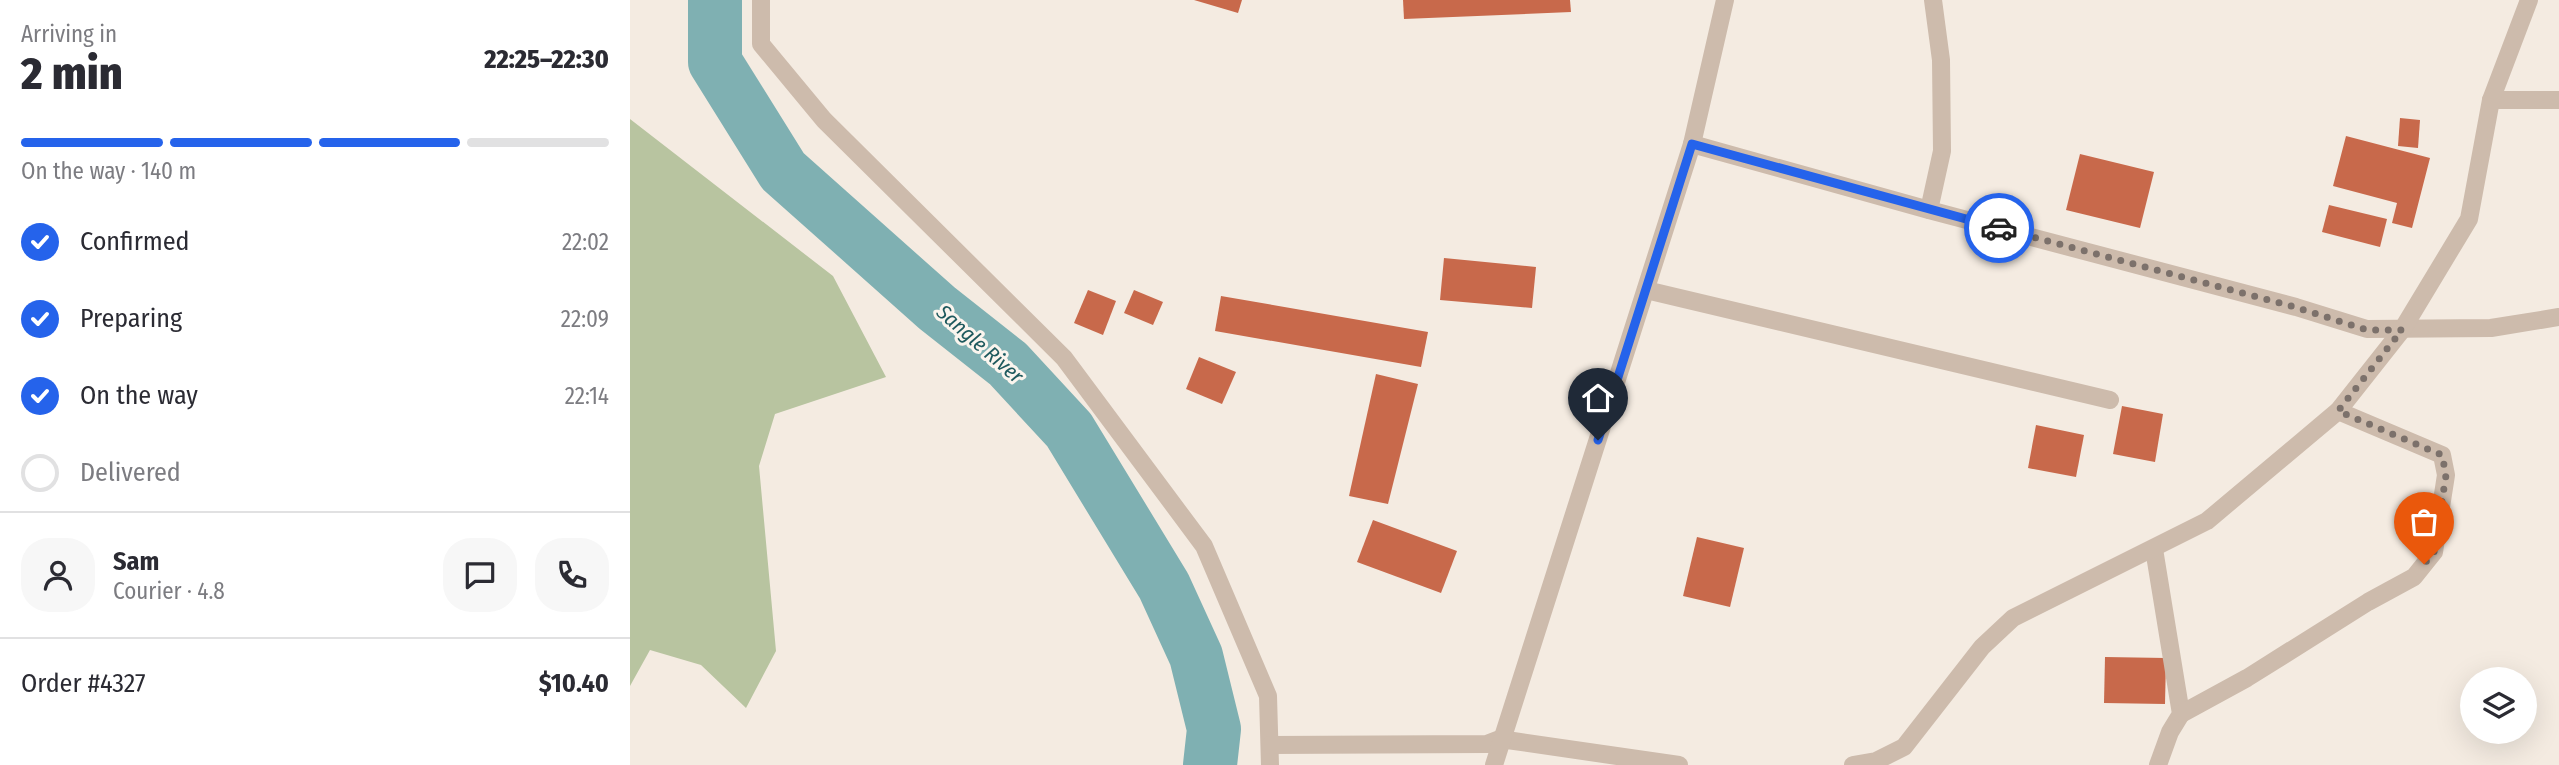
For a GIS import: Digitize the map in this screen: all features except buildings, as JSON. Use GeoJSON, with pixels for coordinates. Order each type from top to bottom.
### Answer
{"type":"FeatureCollection","features":[{"type":"Feature","properties":{"kind":"street"},"geometry":{"type":"LineString","coordinates":[[761,0],[761,44],[824,120],[1064,358],[1204,546],[1268,696],[1270,765]]}},
{"type":"Feature","properties":{"kind":"street"},"geometry":{"type":"LineString","coordinates":[[1493,765],[1692,144],[1725,0]]}},
{"type":"Feature","properties":{"kind":"street"},"geometry":{"type":"LineString","coordinates":[[1929,210],[1941,151],[1941,60],[1933,0]]}},
{"type":"Feature","properties":{"kind":"street"},"geometry":{"type":"LineString","coordinates":[[1853,765],[1876,761],[1904,747],[1982,647],[2013,618],[2207,521],[2338,411],[2402,330],[2469,219],[2491,100],[2529,0]]}},
{"type":"Feature","properties":{"kind":"street"},"geometry":{"type":"LineString","coordinates":[[2491,100],[2559,100]]}},
{"type":"Feature","properties":{"kind":"street"},"geometry":{"type":"LineString","coordinates":[[1692,144],[2282,303],[2367,330],[2491,328],[2559,317]]}},
{"type":"Feature","properties":{"kind":"street"},"geometry":{"type":"LineString","coordinates":[[1646,290],[2110,400]]}},
{"type":"Feature","properties":{"kind":"street"},"geometry":{"type":"LineString","coordinates":[[2158,765],[2180,714],[2247,678],[2368,602],[2414,577],[2434,552],[2446,475],[2442,455],[2338,411]]}},
{"type":"Feature","properties":{"kind":"street"},"geometry":{"type":"LineString","coordinates":[[2154,549],[2180,714]]}},
{"type":"Feature","properties":{"kind":"street"},"geometry":{"type":"LineString","coordinates":[[1270,745],[1487,744],[1500,739],[1679,765]]}},
{"type":"Feature","properties":{"kind":"green space"},"geometry":{"type":"Polygon","coordinates":[[[630,119],[833,276],[886,377],[775,414],[759,466],[776,651],[746,708],[701,665],[650,650],[630,686],[630,119]]]}},
{"type":"Feature","properties":{"kind":"waterway","name":"Sangle River"},"geometry":{"type":"LineString","coordinates":[[715,0],[715,62],[783,171],[937,308],[1008,364],[1069,430],[1164,586],[1196,656],[1214,729],[1210,765]]}},
{"type":"Feature","properties":{"kind":"way so far"},"geometry":{"type":"LineString","coordinates":[[1999,228],[2295,307],[2367,330],[2402,330],[2338,411],[2442,455],[2446,475],[2434,552],[2424,564]]}},
{"type":"Feature","properties":{"kind":"route"},"geometry":{"type":"LineString","coordinates":[[1598,440],[1692,144],[1999,228]]}}]}
